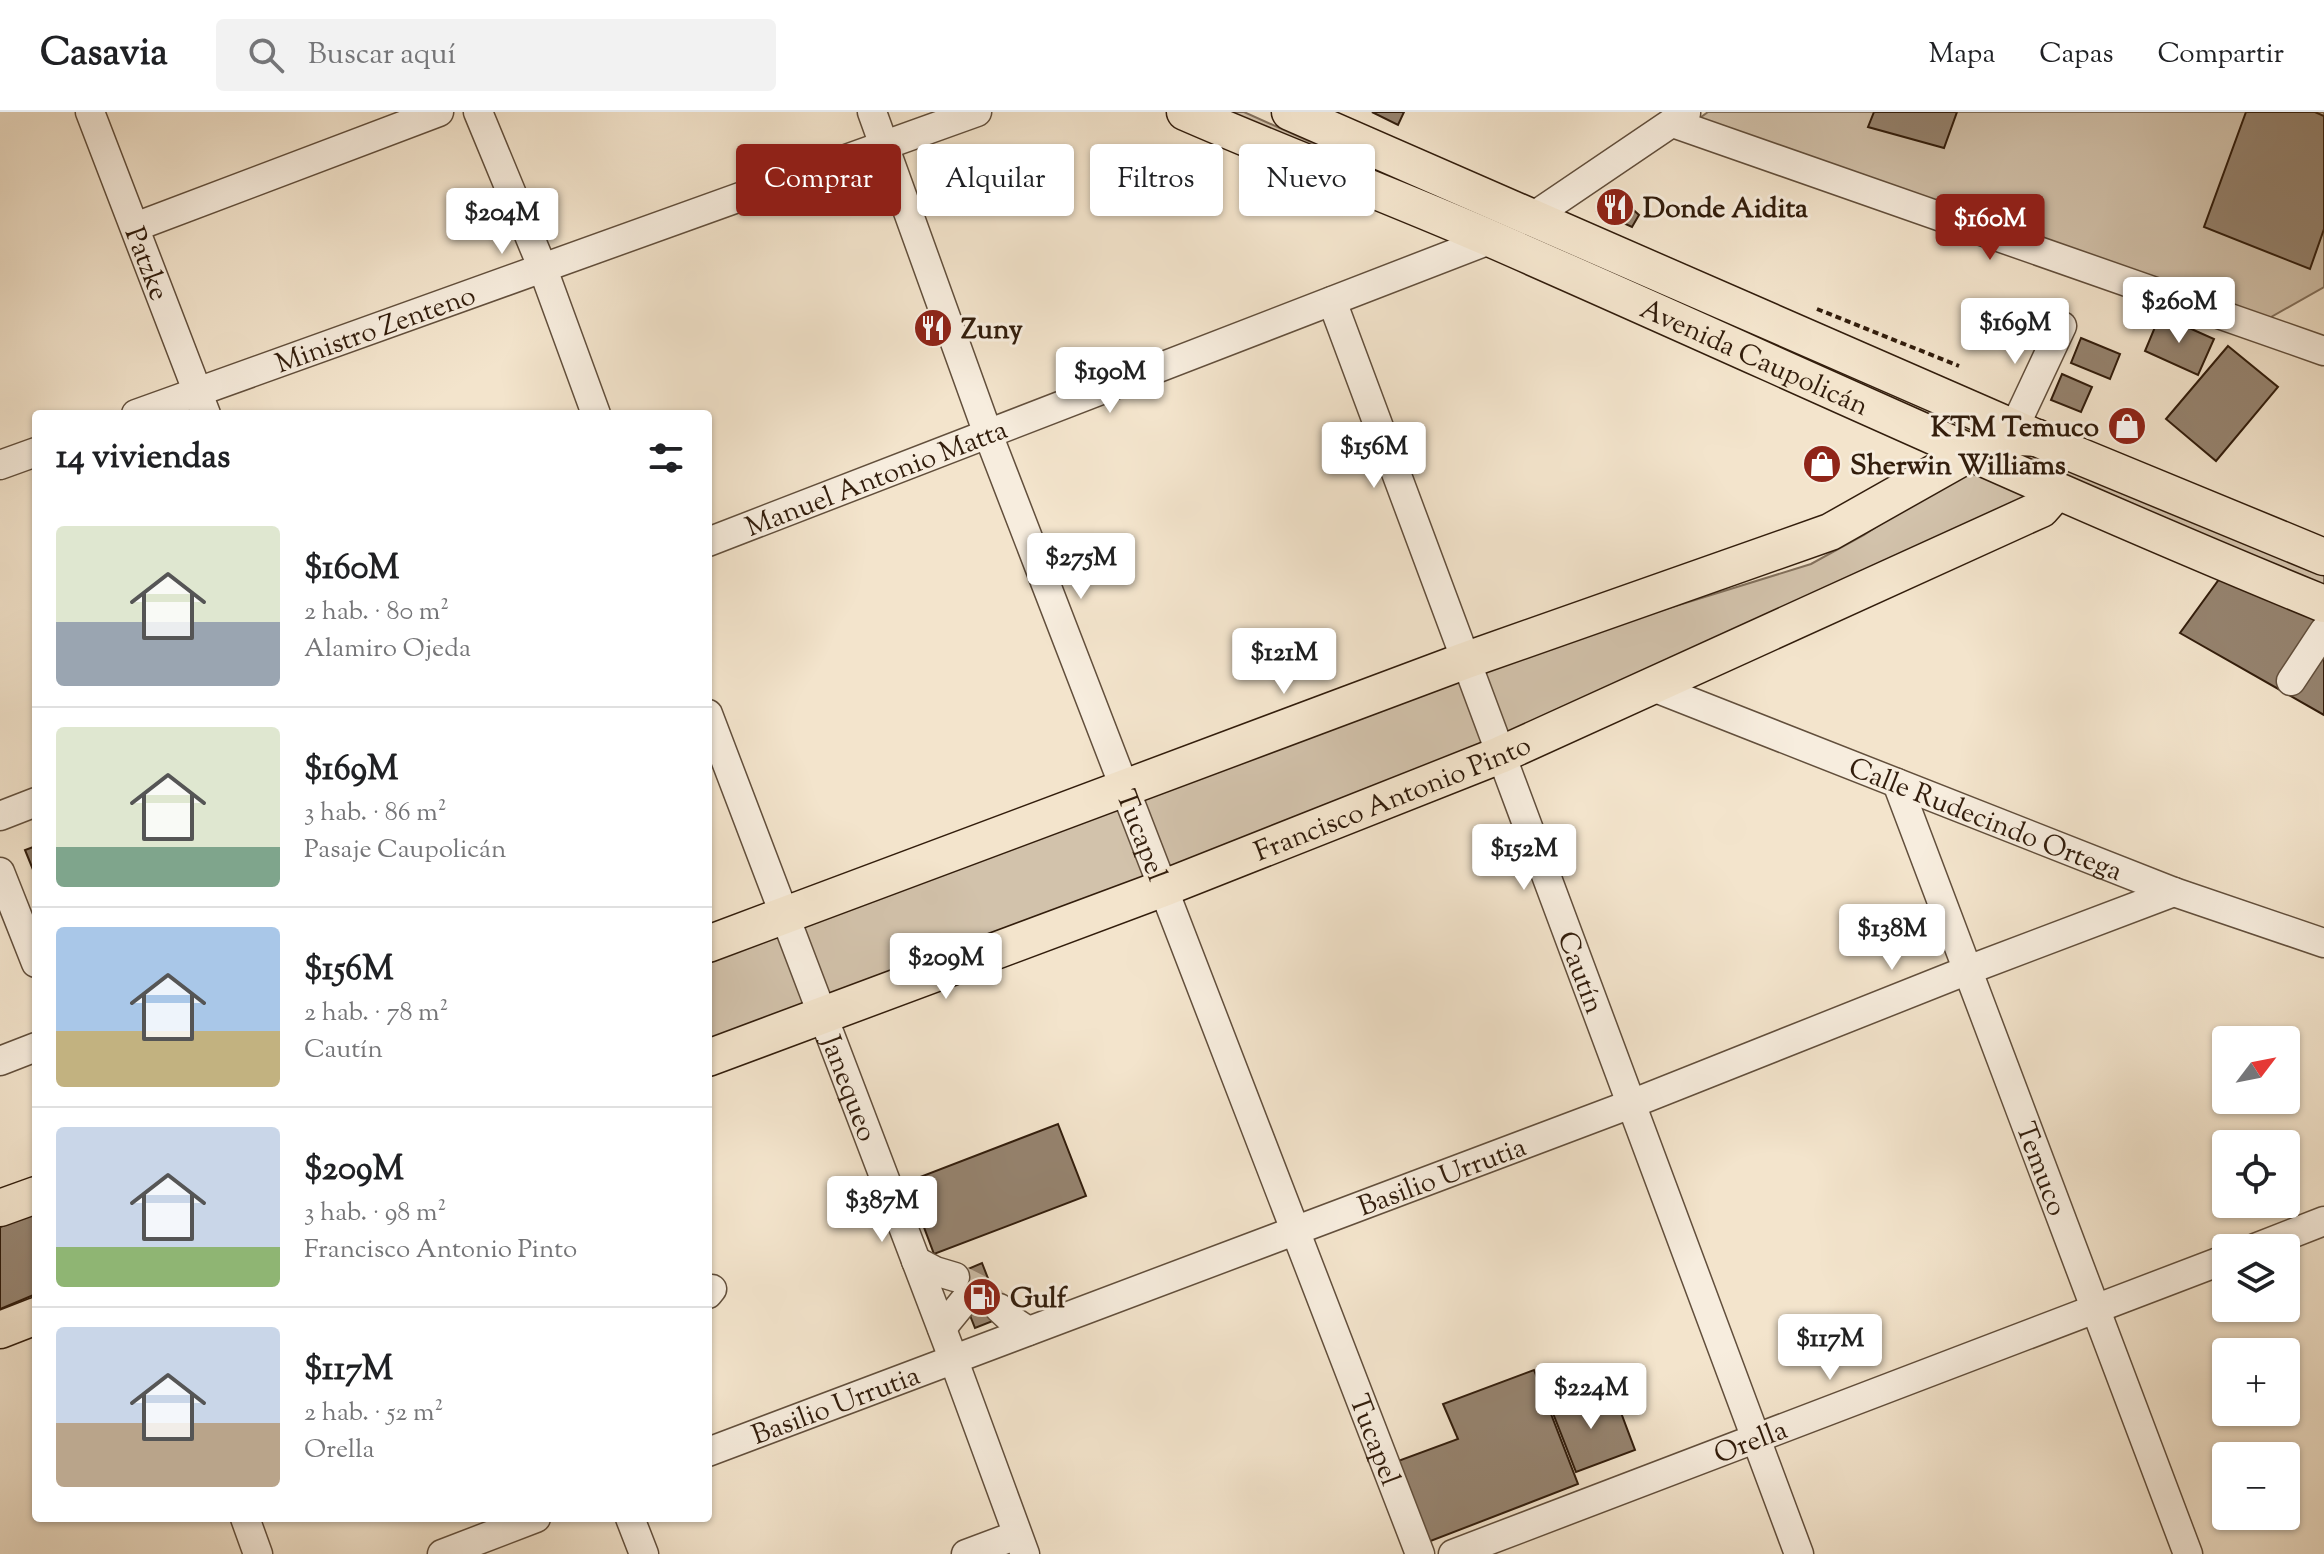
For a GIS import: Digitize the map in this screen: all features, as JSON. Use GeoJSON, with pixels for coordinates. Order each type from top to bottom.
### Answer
{"type":"FeatureCollection","features":[{"type":"Feature","properties":{"kind":"main road","name":"Avenida Caupolicán"},"geometry":{"type":"LineString","coordinates":[[1185,112],[1477,233],[2056,492],[2324,604]]}},
{"type":"Feature","properties":{"kind":"main road","name":"Avenida Caupolicán"},"geometry":{"type":"LineString","coordinates":[[1290,112],[2026,433],[2324,557]]}},
{"type":"Feature","properties":{"kind":"main road"},"geometry":{"type":"LineString","coordinates":[[1477,233],[1501,232],[1531,218]]}},
{"type":"Feature","properties":{"kind":"main road"},"geometry":{"type":"LineString","coordinates":[[712,943],[1464,661],[1830,532],[1970,453],[2026,433]]}},
{"type":"Feature","properties":{"kind":"main road","name":"Francisco Antonio Pinto"},"geometry":{"type":"LineString","coordinates":[[712,1056],[1164,888],[1500,755],[2041,509],[2056,492]]}},
{"type":"Feature","properties":{"kind":"main road"},"geometry":{"type":"LineString","coordinates":[[0,1208],[32,1196]]}},
{"type":"Feature","properties":{"kind":"main road"},"geometry":{"type":"LineString","coordinates":[[0,1330],[32,1318]]}},
{"type":"Feature","properties":{"kind":"street","name":"Patzke"},"geometry":{"type":"LineString","coordinates":[[90,112],[202,402]]}},
{"type":"Feature","properties":{"kind":"street"},"geometry":{"type":"LineString","coordinates":[[135,227],[439,112]]}},
{"type":"Feature","properties":{"kind":"street"},"geometry":{"type":"LineString","coordinates":[[478,112],[543,269],[595,410]]}},
{"type":"Feature","properties":{"kind":"street","name":"Tucapel"},"geometry":{"type":"LineString","coordinates":[[872,112],[884,144]]}},
{"type":"Feature","properties":{"kind":"street","name":"Ministro Zenteno"},"geometry":{"type":"LineString","coordinates":[[890,144],[977,112]]}},
{"type":"Feature","properties":{"kind":"street"},"geometry":{"type":"LineString","coordinates":[[1531,218],[1680,118],[2324,351]]}},
{"type":"Feature","properties":{"kind":"street","name":"Tucapel"},"geometry":{"type":"LineString","coordinates":[[901,191],[988,434],[1420,1554]]}},
{"type":"Feature","properties":{"kind":"street","name":"Ministro Zenteno"},"geometry":{"type":"LineString","coordinates":[[158,410],[202,402],[543,269],[736,200]]}},
{"type":"Feature","properties":{"kind":"street","name":"Manuel Antonio Matta"},"geometry":{"type":"LineString","coordinates":[[712,540],[1332,301],[1477,233]]}},
{"type":"Feature","properties":{"kind":"street","name":"Cautín"},"geometry":{"type":"LineString","coordinates":[[1332,301],[1799,1554]]}},
{"type":"Feature","properties":{"kind":"street"},"geometry":{"type":"LineString","coordinates":[[2026,433],[2062,326]]}},
{"type":"Feature","properties":{"kind":"street"},"geometry":{"type":"LineString","coordinates":[[0,465],[32,453]]}},
{"type":"Feature","properties":{"kind":"street"},"geometry":{"type":"LineString","coordinates":[[2291,681],[2324,631]]}},
{"type":"Feature","properties":{"kind":"street","name":"Calle Rudecindo Ortega"},"geometry":{"type":"LineString","coordinates":[[1653,687],[2174,892],[2324,943]]}},
{"type":"Feature","properties":{"kind":"street","name":"Janequeo"},"geometry":{"type":"LineString","coordinates":[[713,743],[785,916],[1021,1544]]}},
{"type":"Feature","properties":{"kind":"street","name":"Temuco"},"geometry":{"type":"LineString","coordinates":[[1897,783],[2188,1554]]}},
{"type":"Feature","properties":{"kind":"street"},"geometry":{"type":"LineString","coordinates":[[0,816],[32,804]]}},
{"type":"Feature","properties":{"kind":"street"},"geometry":{"type":"LineString","coordinates":[[0,872],[32,953]]}},
{"type":"Feature","properties":{"kind":"street","name":"Basilio Urrutia"},"geometry":{"type":"LineString","coordinates":[[712,1450],[1631,1104],[2174,892]]}},
{"type":"Feature","properties":{"kind":"street"},"geometry":{"type":"LineString","coordinates":[[0,1061],[32,1049]]}},
{"type":"Feature","properties":{"kind":"street"},"geometry":{"type":"LineString","coordinates":[[2291,1234],[2324,1221]]}},
{"type":"Feature","properties":{"kind":"street"},"geometry":{"type":"LineString","coordinates":[[916,1261],[959,1289],[942,1328]]}},
{"type":"Feature","properties":{"kind":"street","name":"Orella"},"geometry":{"type":"LineString","coordinates":[[1453,1554],[2212,1264]]}},
{"type":"Feature","properties":{"kind":"street"},"geometry":{"type":"LineString","coordinates":[[999,1308],[1028,1331]]}},
{"type":"Feature","properties":{"kind":"street"},"geometry":{"type":"LineString","coordinates":[[246,1522],[258,1554]]}},
{"type":"Feature","properties":{"kind":"street"},"geometry":{"type":"LineString","coordinates":[[442,1554],[480,1528],[514,1522]]}},
{"type":"Feature","properties":{"kind":"street"},"geometry":{"type":"LineString","coordinates":[[632,1522],[644,1554]]}},
{"type":"Feature","properties":{"kind":"street"},"geometry":{"type":"LineString","coordinates":[[966,1554],[1021,1544]]}},
{"type":"Feature","properties":{"kind":"shaded area"},"geometry":{"type":"Polygon","coordinates":[[[1205,112],[1244,112],[1315,144],[1280,144],[1205,112]]]}},
{"type":"Feature","properties":{"kind":"shaded area"},"geometry":{"type":"Polygon","coordinates":[[[1708,112],[2324,112],[2324,287],[2257,325],[1693,123],[1708,112]]]}},
{"type":"Feature","properties":{"kind":"shaded area"},"geometry":{"type":"Polygon","coordinates":[[[1375,171],[1526,239],[2324,574],[2324,590],[1375,185],[1375,171]]]}},
{"type":"Feature","properties":{"kind":"shaded area"},"geometry":{"type":"Polygon","coordinates":[[[1977,465],[2034,487],[2030,500],[1532,731],[712,1047],[712,958],[1501,660],[1811,564],[1864,535],[1962,471],[1977,465]]]}},
{"type":"Feature","properties":{"kind":"building"},"geometry":{"type":"Polygon","coordinates":[[[1372,112],[1404,112],[1398,125],[1372,112]]]}},
{"type":"Feature","properties":{"kind":"building"},"geometry":{"type":"Polygon","coordinates":[[[1874,112],[1957,112],[1944,148],[1868,127],[1874,112]]]}},
{"type":"Feature","properties":{"kind":"building"},"geometry":{"type":"Polygon","coordinates":[[[2246,112],[2315,112],[2324,116],[2324,229],[2310,269],[2204,227],[2246,112]]]}},
{"type":"Feature","properties":{"kind":"building","name":"Donde Aidita"},"geometry":{"type":"Polygon","coordinates":[[[1615,193],[1639,215],[1632,227],[1597,211],[1600,204],[1615,193]]]}},
{"type":"Feature","properties":{"kind":"building"},"geometry":{"type":"Polygon","coordinates":[[[2160,315],[2214,339],[2198,375],[2145,351],[2160,315]]]}},
{"type":"Feature","properties":{"kind":"building"},"geometry":{"type":"Polygon","coordinates":[[[2081,338],[2120,354],[2110,379],[2071,363],[2081,338]]]}},
{"type":"Feature","properties":{"kind":"building"},"geometry":{"type":"Polygon","coordinates":[[[2228,346],[2278,387],[2216,461],[2166,419],[2228,346]]]}},
{"type":"Feature","properties":{"kind":"building"},"geometry":{"type":"Polygon","coordinates":[[[2062,374],[2092,387],[2081,412],[2051,400],[2062,374]]]}},
{"type":"Feature","properties":{"kind":"building"},"geometry":{"type":"Polygon","coordinates":[[[2220,578],[2324,622],[2324,715],[2180,633],[2220,578]]]}},
{"type":"Feature","properties":{"kind":"building"},"geometry":{"type":"Polygon","coordinates":[[[32,847],[32,867],[25,850],[32,847]]]}},
{"type":"Feature","properties":{"kind":"building"},"geometry":{"type":"Polygon","coordinates":[[[1058,1124],[1086,1196],[934,1254],[907,1182],[1058,1124]]]}},
{"type":"Feature","properties":{"kind":"building"},"geometry":{"type":"Polygon","coordinates":[[[32,1215],[32,1296],[0,1309],[0,1227],[32,1215]]]}},
{"type":"Feature","properties":{"kind":"building"},"geometry":{"type":"Polygon","coordinates":[[[982,1263],[1003,1317],[975,1328],[954,1275],[982,1263]]]}},
{"type":"Feature","properties":{"kind":"building"},"geometry":{"type":"Polygon","coordinates":[[[1534,1370],[1578,1484],[1428,1542],[1398,1461],[1458,1439],[1443,1404],[1534,1370]]]}},
{"type":"Feature","properties":{"kind":"building"},"geometry":{"type":"Polygon","coordinates":[[[1586,1391],[1593,1412],[1617,1402],[1635,1450],[1576,1472],[1549,1403],[1586,1391]]]}},
{"type":"Feature","properties":{"kind":"tunnel"},"geometry":{"type":"LineString","coordinates":[[955,1277],[983,1291],[999,1308]]}},
{"type":"Feature","properties":{"kind":"place","name":"Donde Aidita"},"geometry":{"type":"Point","coordinates":[1615,207]}},
{"type":"Feature","properties":{"kind":"place","name":"Zuny"},"geometry":{"type":"Point","coordinates":[933,328]}},
{"type":"Feature","properties":{"kind":"place","name":"KTM Temuco"},"geometry":{"type":"Point","coordinates":[2127,426]}},
{"type":"Feature","properties":{"kind":"place","name":"Sherwin Williams"},"geometry":{"type":"Point","coordinates":[1822,464]}},
{"type":"Feature","properties":{"kind":"place","name":"Gulf"},"geometry":{"type":"Point","coordinates":[982,1297]}}]}
